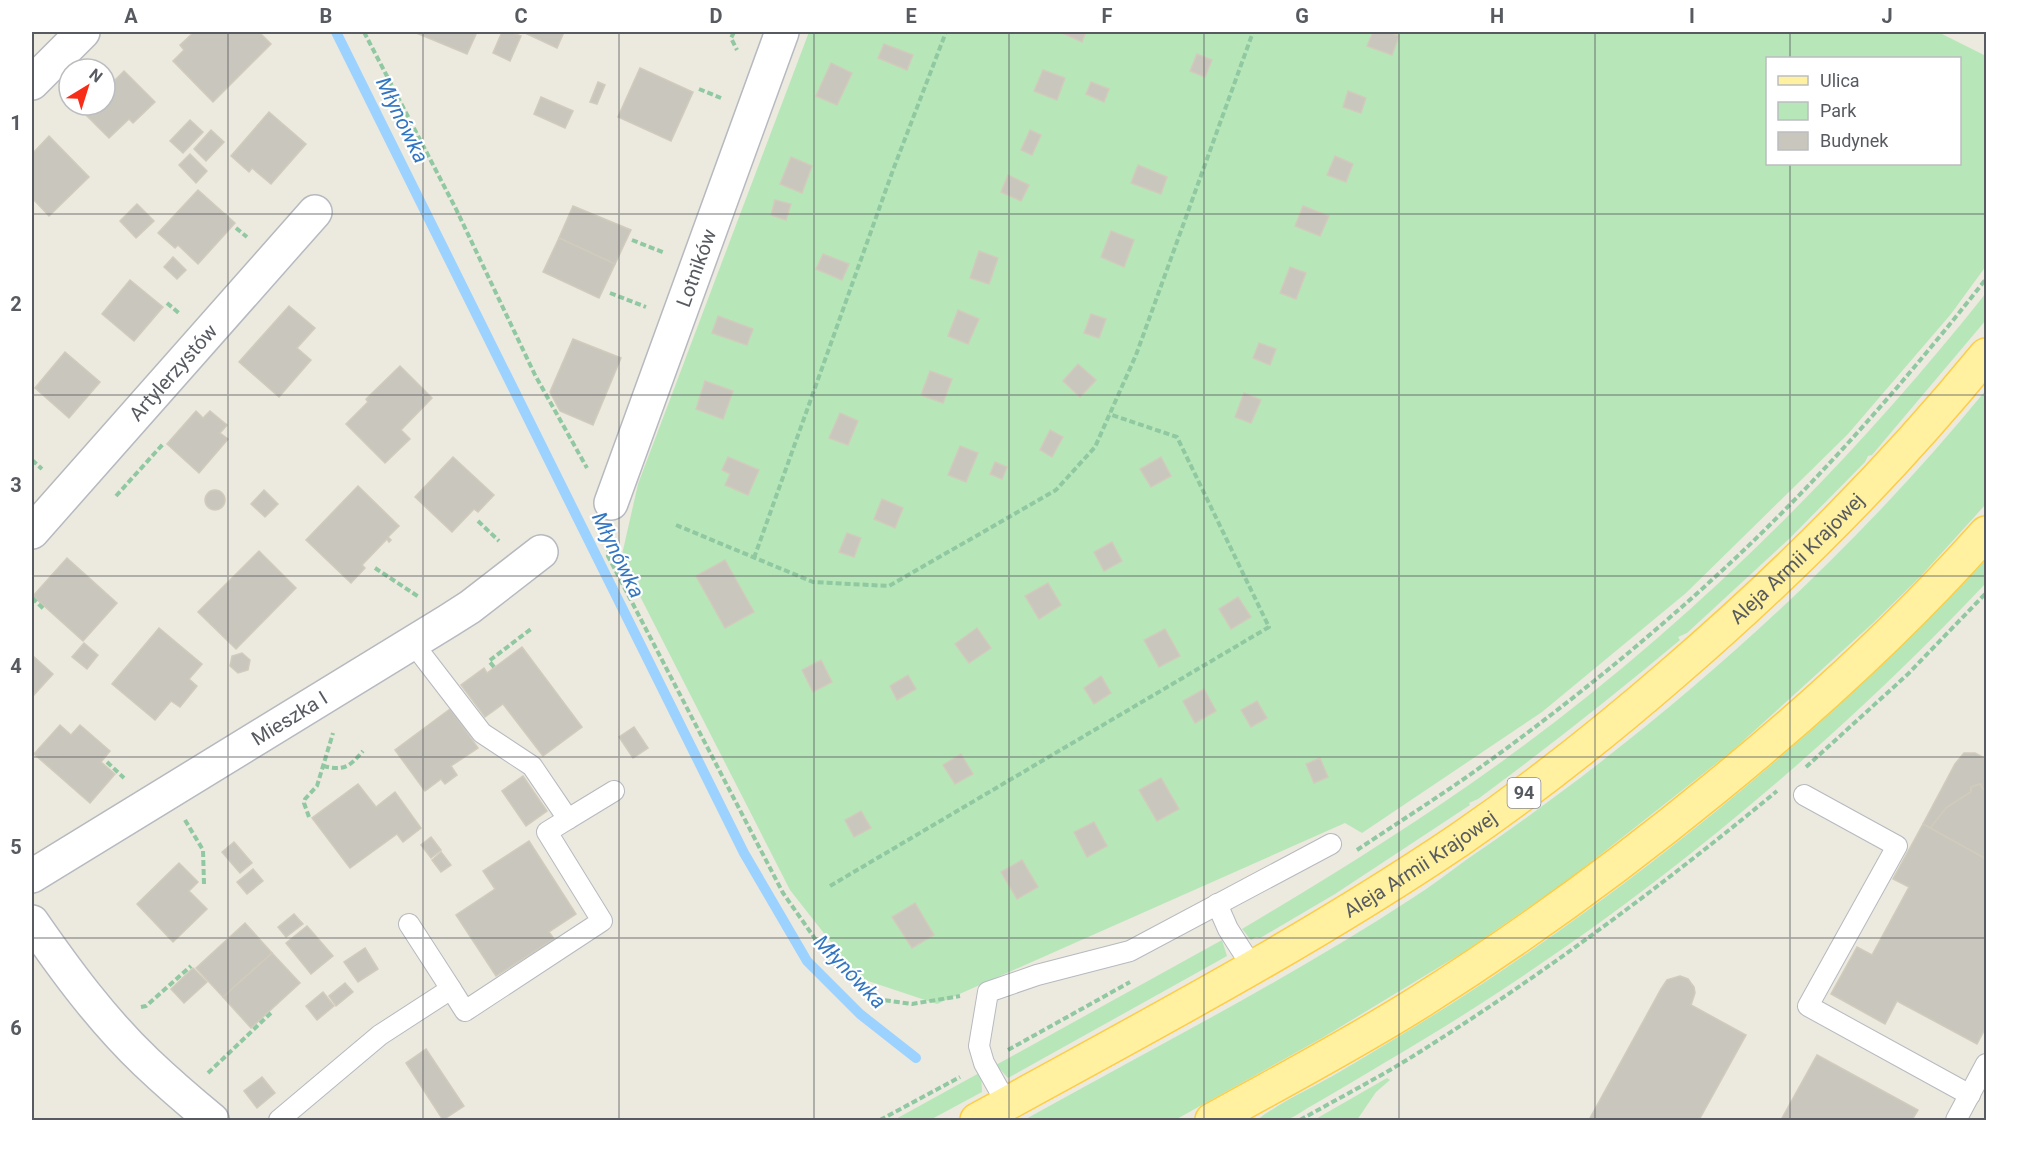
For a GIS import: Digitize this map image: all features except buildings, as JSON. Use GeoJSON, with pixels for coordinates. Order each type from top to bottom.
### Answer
{"type":"FeatureCollection","features":[{"type":"Feature","properties":{"kind":"main road","name":"Aleja Armii Krajowej"},"geometry":{"type":"LineString","coordinates":[[977,1120],[1253,968],[1370,898],[1460,839],[1591,742],[1770,588],[1849,510],[1929,423],[1986,355]]}},
{"type":"Feature","properties":{"kind":"main road"},"geometry":{"type":"LineString","coordinates":[[1212,1120],[1419,1002],[1493,954],[1620,864],[1759,753],[1841,680],[1920,603],[1986,532]]}},
{"type":"Feature","properties":{"kind":"street"},"geometry":{"type":"LineString","coordinates":[[32,83],[83,32]]}},
{"type":"Feature","properties":{"kind":"street","name":"Lotników"},"geometry":{"type":"LineString","coordinates":[[611,503],[783,32]]}},
{"type":"Feature","properties":{"kind":"street","name":"Artylerzystów"},"geometry":{"type":"LineString","coordinates":[[32,532],[315,212]]}},
{"type":"Feature","properties":{"kind":"street","name":"Mieszka I"},"geometry":{"type":"LineString","coordinates":[[32,876],[470,606],[541,552]]}},
{"type":"Feature","properties":{"kind":"street"},"geometry":{"type":"LineString","coordinates":[[32,922],[84,992],[124,1040],[212,1120]]}},
{"type":"Feature","properties":{"kind":"lane"},"geometry":{"type":"LineString","coordinates":[[412,642],[482,733],[532,766],[568,819]]}},
{"type":"Feature","properties":{"kind":"lane"},"geometry":{"type":"LineString","coordinates":[[409,924],[465,1011],[602,921],[547,832],[614,791]]}},
{"type":"Feature","properties":{"kind":"lane"},"geometry":{"type":"LineString","coordinates":[[1804,795],[1897,846],[1809,1006],[1970,1095]]}},
{"type":"Feature","properties":{"kind":"lane"},"geometry":{"type":"LineString","coordinates":[[1007,1104],[984,1063],[980,1046],[988,992],[1037,975],[1130,951],[1331,844]]}},
{"type":"Feature","properties":{"kind":"lane"},"geometry":{"type":"LineString","coordinates":[[1217,904],[1228,929],[1253,968]]}},
{"type":"Feature","properties":{"kind":"lane"},"geometry":{"type":"LineString","coordinates":[[279,1120],[380,1035],[451,989]]}},
{"type":"Feature","properties":{"kind":"lane"},"geometry":{"type":"LineString","coordinates":[[1956,1120],[1986,1064]]}},
{"type":"Feature","properties":{"kind":"path"},"geometry":{"type":"LineString","coordinates":[[364,32],[456,209],[535,375],[580,458],[611,503],[608,556],[783,893],[830,960],[854,981],[883,1000],[912,1004],[988,992]]}},
{"type":"Feature","properties":{"kind":"path"},"geometry":{"type":"LineString","coordinates":[[753,558],[885,192],[946,32]]}},
{"type":"Feature","properties":{"kind":"path"},"geometry":{"type":"LineString","coordinates":[[676,525],[813,582],[889,586],[1056,490],[1095,447],[1136,355],[1253,32]]}},
{"type":"Feature","properties":{"kind":"path"},"geometry":{"type":"LineString","coordinates":[[699,89],[721,98]]}},
{"type":"Feature","properties":{"kind":"path"},"geometry":{"type":"LineString","coordinates":[[632,240],[674,257]]}},
{"type":"Feature","properties":{"kind":"path"},"geometry":{"type":"LineString","coordinates":[[1356,850],[1450,789],[1544,720],[1632,649],[1704,586],[1854,438],[1986,279]]}},
{"type":"Feature","properties":{"kind":"path"},"geometry":{"type":"LineString","coordinates":[[610,293],[653,311]]}},
{"type":"Feature","properties":{"kind":"path"},"geometry":{"type":"LineString","coordinates":[[830,886],[1269,627],[1177,438],[1109,414]]}},
{"type":"Feature","properties":{"kind":"path"},"geometry":{"type":"LineString","coordinates":[[116,496],[163,444]]}},
{"type":"Feature","properties":{"kind":"path"},"geometry":{"type":"LineString","coordinates":[[375,568],[426,601],[440,625]]}},
{"type":"Feature","properties":{"kind":"path"},"geometry":{"type":"LineString","coordinates":[[32,598],[45,610]]}},
{"type":"Feature","properties":{"kind":"path"},"geometry":{"type":"LineString","coordinates":[[494,668],[489,661],[531,629]]}},
{"type":"Feature","properties":{"kind":"path"},"geometry":{"type":"LineString","coordinates":[[309,817],[304,803],[305,799],[317,786],[333,730]]}},
{"type":"Feature","properties":{"kind":"path"},"geometry":{"type":"LineString","coordinates":[[323,766],[336,769],[347,767],[363,751]]}},
{"type":"Feature","properties":{"kind":"path"},"geometry":{"type":"LineString","coordinates":[[179,810],[203,850],[204,884]]}},
{"type":"Feature","properties":{"kind":"path"},"geometry":{"type":"LineString","coordinates":[[133,1014],[146,1006],[191,966]]}},
{"type":"Feature","properties":{"kind":"path"},"geometry":{"type":"LineString","coordinates":[[880,1120],[1138,978]]}},
{"type":"Feature","properties":{"kind":"path"},"geometry":{"type":"LineString","coordinates":[[200,1080],[273,1011]]}},
{"type":"Feature","properties":{"kind":"green space"},"geometry":{"type":"Polygon","coordinates":[[[809,32],[1938,32],[1986,56],[1986,266],[1951,314],[1848,434],[1686,593],[1542,712],[1362,833],[1345,823],[937,1004],[859,978],[790,890],[621,559],[638,484],[809,32]]]}},
{"type":"Feature","properties":{"kind":"green space"},"geometry":{"type":"Polygon","coordinates":[[[1986,293],[1986,320],[1872,455],[1868,456],[1865,462],[1790,538],[1687,633],[1678,637],[1680,640],[1555,741],[1478,799],[1469,803],[1470,805],[1335,894],[1260,938],[1256,937],[1251,940],[1242,929],[1375,848],[1440,805],[1504,760],[1637,656],[1761,543],[1820,483],[1878,421],[1986,293]]]}},
{"type":"Feature","properties":{"kind":"green space"},"geometry":{"type":"Polygon","coordinates":[[[1986,390],[1986,504],[1919,578],[1873,623],[1732,751],[1567,881],[1464,952],[1322,1038],[1175,1120],[1024,1120],[1268,986],[1364,929],[1432,885],[1607,757],[1743,643],[1808,583],[1930,456],[1986,390]]]}},
{"type":"Feature","properties":{"kind":"green space"},"geometry":{"type":"Polygon","coordinates":[[[1986,560],[1986,583],[1919,652],[1777,783],[1626,903],[1547,960],[1466,1013],[1296,1115],[1282,1121],[1257,1120],[1468,993],[1574,920],[1637,873],[1699,825],[1818,724],[1876,671],[1986,560]]]}},
{"type":"Feature","properties":{"kind":"green space"},"geometry":{"type":"Polygon","coordinates":[[[1222,940],[1227,956],[1008,1078],[996,1065],[1222,940]]]}},
{"type":"Feature","properties":{"kind":"green space"},"geometry":{"type":"Polygon","coordinates":[[[981,1072],[982,1092],[930,1120],[894,1120],[981,1072]]]}},
{"type":"Feature","properties":{"kind":"green space"},"geometry":{"type":"Polygon","coordinates":[[[1387,1078],[1390,1080],[1376,1092],[1357,1120],[1314,1120],[1387,1078]]]}},
{"type":"Feature","properties":{"kind":"waterway","name":"Młynówka"},"geometry":{"type":"LineString","coordinates":[[336,32],[744,853],[807,961],[860,1014],[916,1058]]}}]}
